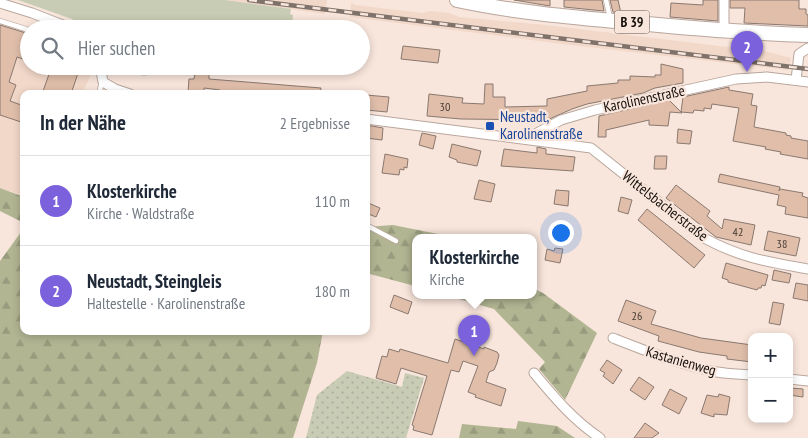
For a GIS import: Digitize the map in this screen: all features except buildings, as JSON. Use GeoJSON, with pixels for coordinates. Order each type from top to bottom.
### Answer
{"type":"FeatureCollection","features":[{"type":"Feature","properties":{"kind":"main road","name":"B 39"},"geometry":{"type":"LineString","coordinates":[[457,0],[492,8],[610,20],[724,31],[808,35]]}},
{"type":"Feature","properties":{"kind":"street"},"geometry":{"type":"LineString","coordinates":[[724,0],[724,31]]}},
{"type":"Feature","properties":{"kind":"street"},"geometry":{"type":"LineString","coordinates":[[0,3],[50,20]]}},
{"type":"Feature","properties":{"kind":"street"},"geometry":{"type":"LineString","coordinates":[[796,80],[799,54],[808,48]]}},
{"type":"Feature","properties":{"kind":"street"},"geometry":{"type":"LineString","coordinates":[[101,75],[106,84],[120,90]]}},
{"type":"Feature","properties":{"kind":"street","name":"Karolinenstraße"},"geometry":{"type":"LineString","coordinates":[[526,139],[562,120],[595,110],[736,78],[767,76],[808,82]]}},
{"type":"Feature","properties":{"kind":"street"},"geometry":{"type":"LineString","coordinates":[[370,120],[526,139]]}},
{"type":"Feature","properties":{"kind":"street","name":"Wittelsbacherstraße"},"geometry":{"type":"LineString","coordinates":[[526,139],[591,148],[704,238],[744,256],[808,269]]}},
{"type":"Feature","properties":{"kind":"street","name":"Kastanienweg"},"geometry":{"type":"LineString","coordinates":[[613,338],[698,368],[748,375]]}},
{"type":"Feature","properties":{"kind":"street"},"geometry":{"type":"LineString","coordinates":[[534,373],[580,424],[600,438]]}},
{"type":"Feature","properties":{"kind":"street"},"geometry":{"type":"LineString","coordinates":[[793,379],[808,381]]}},
{"type":"Feature","properties":{"kind":"lane"},"geometry":{"type":"LineString","coordinates":[[606,0],[610,20]]}},
{"type":"Feature","properties":{"kind":"lane"},"geometry":{"type":"LineString","coordinates":[[0,21],[20,27]]}},
{"type":"Feature","properties":{"kind":"lane"},"geometry":{"type":"LineString","coordinates":[[100,90],[102,79]]}},
{"type":"Feature","properties":{"kind":"lane"},"geometry":{"type":"LineString","coordinates":[[370,227],[396,241]]}},
{"type":"Feature","properties":{"kind":"shaded area"},"geometry":{"type":"Polygon","coordinates":[[[226,0],[327,0],[325,14],[226,0]]]}},
{"type":"Feature","properties":{"kind":"shaded area"},"geometry":{"type":"Polygon","coordinates":[[[351,3],[423,13],[430,11],[449,13],[459,17],[756,49],[791,58],[789,70],[571,45],[350,17],[351,3]]]}},
{"type":"Feature","properties":{"kind":"shaded area"},"geometry":{"type":"Polygon","coordinates":[[[0,23],[20,29],[20,75],[91,75],[84,90],[20,90],[20,195],[0,188],[0,23]]]}},
{"type":"Feature","properties":{"kind":"green space"},"geometry":{"type":"Polygon","coordinates":[[[18,0],[225,0],[291,9],[290,14],[293,15],[293,20],[72,19],[18,0]]]}},
{"type":"Feature","properties":{"kind":"green space"},"geometry":{"type":"Polygon","coordinates":[[[0,188],[20,196],[20,221],[0,211],[0,188]]]}},
{"type":"Feature","properties":{"kind":"green space"},"geometry":{"type":"Polygon","coordinates":[[[393,225],[438,234],[412,234],[412,285],[370,274],[370,227],[393,225]]]}},
{"type":"Feature","properties":{"kind":"green space"},"geometry":{"type":"Polygon","coordinates":[[[20,234],[20,335],[322,335],[317,363],[293,438],[0,438],[0,261],[20,234]]]}},
{"type":"Feature","properties":{"kind":"green space"},"geometry":{"type":"Polygon","coordinates":[[[537,290],[597,333],[565,400],[539,369],[545,362],[494,309],[459,299],[537,299],[537,290]]]}},
{"type":"Feature","properties":{"kind":"green space"},"geometry":{"type":"Polygon","coordinates":[[[347,371],[402,387],[405,373],[424,378],[406,438],[306,438],[317,395],[347,371]]]}},
{"type":"Feature","properties":{"kind":"green space"},"geometry":{"type":"Polygon","coordinates":[[[518,421],[557,426],[575,438],[459,438],[462,424],[516,429],[518,421]]]}},
{"type":"Feature","properties":{"kind":"railway"},"geometry":{"type":"LineString","coordinates":[[249,0],[808,69]]}},
{"type":"Feature","properties":{"kind":"place","name":"Neustadt, Steingleis"},"geometry":{"type":"Point","coordinates":[747,72]}},
{"type":"Feature","properties":{"kind":"place","name":"Neustadt, Karolinenstraße"},"geometry":{"type":"Point","coordinates":[490,126]}},
{"type":"Feature","properties":{"kind":"place","name":"Klosterkirche"},"geometry":{"type":"Point","coordinates":[474,356]}}]}
